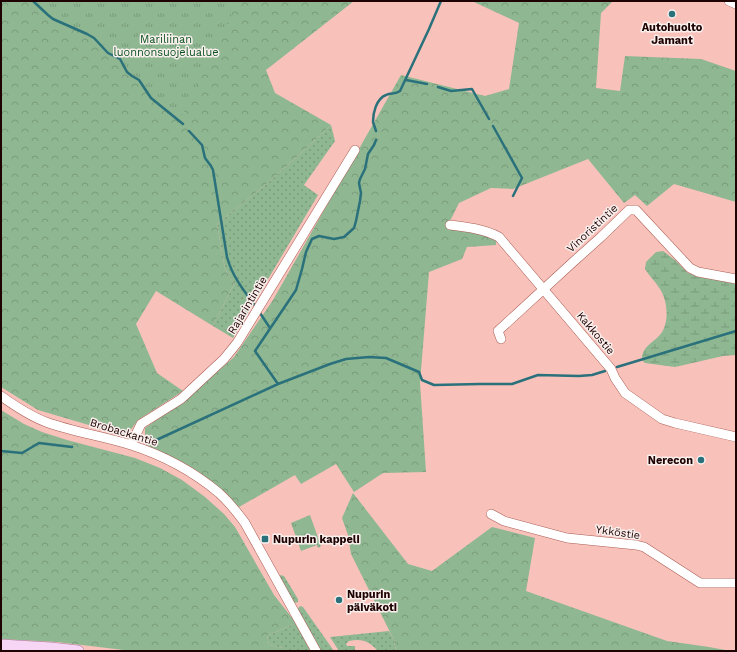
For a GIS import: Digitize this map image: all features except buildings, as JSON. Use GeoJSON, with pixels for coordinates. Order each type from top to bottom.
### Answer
{"type":"FeatureCollection","features":[{"type":"Feature","properties":{"kind":"main road"},"geometry":{"type":"LineString","coordinates":[[1,645],[78,651]]}},
{"type":"Feature","properties":{"kind":"street"},"geometry":{"type":"LineString","coordinates":[[729,1],[736,4]]}},
{"type":"Feature","properties":{"kind":"street","name":"Rajarintintie"},"geometry":{"type":"LineString","coordinates":[[131,445],[141,424],[181,399],[224,359],[237,343],[354,150]]}},
{"type":"Feature","properties":{"kind":"street","name":"Vinoristintie"},"geometry":{"type":"LineString","coordinates":[[501,339],[498,331],[629,210],[636,210],[690,268],[698,272],[736,279]]}},
{"type":"Feature","properties":{"kind":"street","name":"Kakkostie"},"geometry":{"type":"LineString","coordinates":[[450,225],[470,227],[499,237],[611,369],[625,393],[662,419],[675,424],[736,437]]}},
{"type":"Feature","properties":{"kind":"street","name":"Brobackantie"},"geometry":{"type":"LineString","coordinates":[[1,396],[28,413],[45,421],[131,445],[162,457],[202,480],[219,493],[233,507],[245,523],[316,651]]}},
{"type":"Feature","properties":{"kind":"street","name":"Ykköstie"},"geometry":{"type":"LineString","coordinates":[[491,514],[504,521],[567,538],[644,547],[700,583],[736,583]]}},
{"type":"Feature","properties":{"kind":"green space"},"geometry":{"type":"Polygon","coordinates":[[[1,1],[354,1],[266,70],[275,93],[331,125],[276,176],[217,224],[225,269],[234,284],[213,326],[156,291],[136,324],[157,373],[183,391],[138,420],[126,436],[38,410],[1,387],[1,1]]]}},
{"type":"Feature","properties":{"kind":"green space","name":"Mariliinan luonnonsuojelualue"},"geometry":{"type":"Polygon","coordinates":[[[33,1],[238,1],[179,122],[173,113],[162,111],[155,100],[145,91],[138,81],[134,77],[125,73],[112,54],[94,35],[85,30],[63,24],[37,6],[33,1]]]}},
{"type":"Feature","properties":{"kind":"green space"},"geometry":{"type":"Polygon","coordinates":[[[473,1],[613,1],[601,13],[596,88],[620,91],[625,56],[701,59],[736,71],[736,202],[674,184],[647,206],[635,195],[624,203],[588,159],[513,189],[491,188],[459,203],[447,227],[473,231],[496,238],[496,245],[467,247],[462,259],[429,272],[420,383],[426,472],[383,473],[354,492],[336,464],[301,484],[295,475],[239,507],[199,472],[146,445],[145,428],[184,401],[234,357],[273,300],[401,75],[485,96],[509,89],[519,23],[473,1]]]}},
{"type":"Feature","properties":{"kind":"green space"},"geometry":{"type":"Polygon","coordinates":[[[331,125],[335,141],[304,185],[318,195],[233,338],[213,326],[234,284],[225,269],[217,224],[276,176],[331,125]]]}},
{"type":"Feature","properties":{"kind":"green space"},"geometry":{"type":"Polygon","coordinates":[[[663,251],[688,273],[736,284],[736,355],[723,356],[675,367],[645,363],[642,360],[645,349],[659,336],[665,326],[667,313],[663,294],[645,269],[646,262],[656,252],[663,251]]]}},
{"type":"Feature","properties":{"kind":"green space"},"geometry":{"type":"Polygon","coordinates":[[[1,410],[24,424],[42,432],[135,458],[160,468],[182,480],[205,497],[224,514],[235,527],[274,595],[296,623],[267,636],[269,645],[283,648],[282,651],[132,651],[57,642],[1,639],[1,410]]]}},
{"type":"Feature","properties":{"kind":"green space"},"geometry":{"type":"Polygon","coordinates":[[[353,493],[408,564],[432,571],[492,527],[535,538],[526,591],[667,641],[731,651],[396,651],[394,640],[351,554],[348,535],[342,518],[353,493]]]}},
{"type":"Feature","properties":{"kind":"green space"},"geometry":{"type":"Polygon","coordinates":[[[310,515],[321,546],[318,548],[317,545],[301,551],[291,523],[310,515]]]}},
{"type":"Feature","properties":{"kind":"green space"},"geometry":{"type":"Polygon","coordinates":[[[280,575],[284,576],[298,599],[298,602],[294,603],[280,575]]]}},
{"type":"Feature","properties":{"kind":"green space"},"geometry":{"type":"Polygon","coordinates":[[[300,606],[303,607],[334,651],[321,651],[297,610],[300,606]]]}},
{"type":"Feature","properties":{"kind":"green space"},"geometry":{"type":"Polygon","coordinates":[[[296,623],[311,651],[282,651],[283,648],[269,645],[267,636],[296,623]]]}},
{"type":"Feature","properties":{"kind":"green space"},"geometry":{"type":"Polygon","coordinates":[[[389,631],[394,640],[396,651],[378,651],[365,641],[358,640],[349,641],[346,644],[347,646],[355,646],[355,651],[339,651],[330,637],[389,631]]]}},
{"type":"Feature","properties":{"kind":"waterway"},"geometry":{"type":"LineString","coordinates":[[33,1],[53,19],[94,38],[108,53],[120,59],[127,72],[139,80],[151,98],[183,124]]}},
{"type":"Feature","properties":{"kind":"waterway"},"geometry":{"type":"LineString","coordinates":[[376,131],[373,118],[377,103],[386,95],[400,91],[441,1]]}},
{"type":"Feature","properties":{"kind":"waterway"},"geometry":{"type":"LineString","coordinates":[[406,80],[427,84]]}},
{"type":"Feature","properties":{"kind":"waterway"},"geometry":{"type":"LineString","coordinates":[[438,87],[451,91],[472,89],[489,119]]}},
{"type":"Feature","properties":{"kind":"waterway"},"geometry":{"type":"LineString","coordinates":[[493,126],[522,178],[513,196]]}},
{"type":"Feature","properties":{"kind":"waterway"},"geometry":{"type":"LineString","coordinates":[[189,131],[202,145],[205,158],[213,170],[229,264],[239,283],[256,307]]}},
{"type":"Feature","properties":{"kind":"waterway"},"geometry":{"type":"LineString","coordinates":[[278,384],[255,351],[296,290],[306,252],[312,239],[319,236],[334,239],[344,237],[354,228],[361,193],[359,183],[365,169],[368,154],[376,140]]}},
{"type":"Feature","properties":{"kind":"waterway"},"geometry":{"type":"LineString","coordinates":[[260,313],[270,328]]}},
{"type":"Feature","properties":{"kind":"waterway"},"geometry":{"type":"LineString","coordinates":[[617,367],[736,331]]}},
{"type":"Feature","properties":{"kind":"waterway"},"geometry":{"type":"LineString","coordinates":[[152,442],[278,384],[346,359],[369,357],[386,358],[419,372],[422,380],[434,385],[512,384],[538,375],[579,376],[592,375],[605,371]]}},
{"type":"Feature","properties":{"kind":"waterway"},"geometry":{"type":"LineString","coordinates":[[1,451],[22,453],[39,443],[72,447]]}},
{"type":"Feature","properties":{"kind":"place","name":"Autohuolto Jamant"},"geometry":{"type":"Point","coordinates":[672,14]}},
{"type":"Feature","properties":{"kind":"place","name":"Nerecon"},"geometry":{"type":"Point","coordinates":[701,460]}},
{"type":"Feature","properties":{"kind":"place","name":"Nupurin kappeli"},"geometry":{"type":"Point","coordinates":[265,539]}},
{"type":"Feature","properties":{"kind":"place","name":"Nupurin päiväkoti"},"geometry":{"type":"Point","coordinates":[339,600]}}]}
